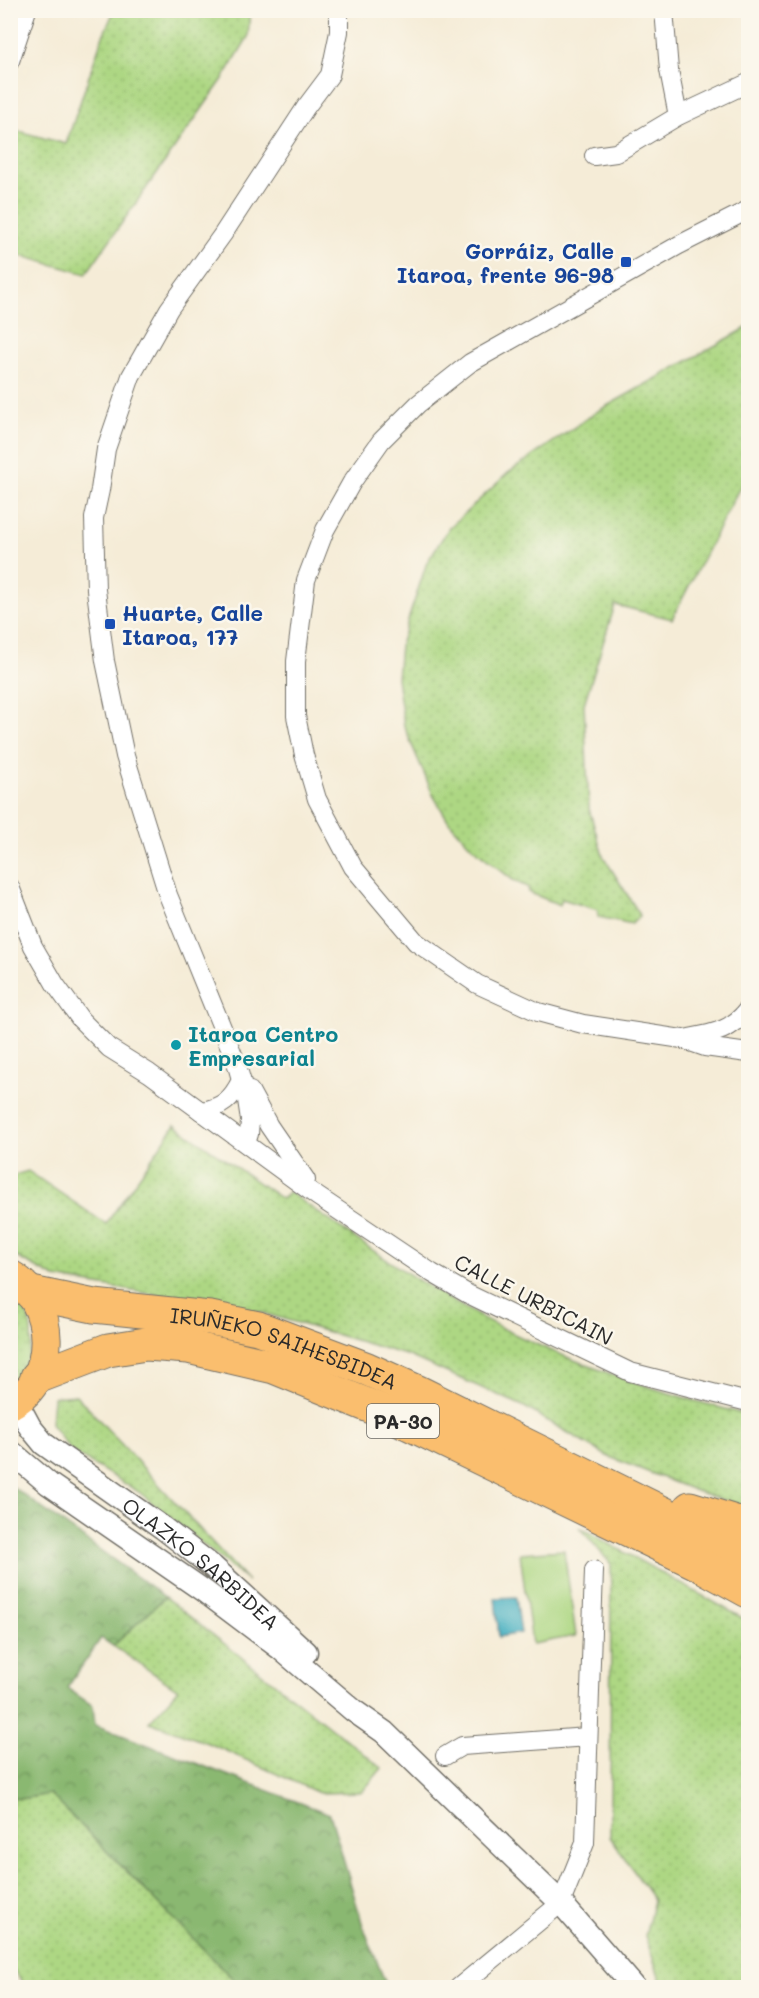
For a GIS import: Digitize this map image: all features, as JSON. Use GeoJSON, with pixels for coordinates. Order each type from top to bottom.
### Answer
{"type":"FeatureCollection","features":[{"type":"Feature","properties":{"kind":"highway","name":"IRUÑEKO SAIHESBIDEA"},"geometry":{"type":"LineString","coordinates":[[21,1284],[93,1306],[210,1318],[258,1328],[367,1369],[418,1392],[748,1556]]}},
{"type":"Feature","properties":{"kind":"highway","name":"PA-30"},"geometry":{"type":"LineString","coordinates":[[21,1284],[45,1319],[47,1349],[21,1394]]}},
{"type":"Feature","properties":{"kind":"highway","name":"IRUÑEKO SAIHESBIDEA"},"geometry":{"type":"LineString","coordinates":[[21,1394],[56,1371],[108,1350],[146,1344],[188,1347],[274,1367],[389,1414],[686,1558],[748,1591]]}},
{"type":"Feature","properties":{"kind":"highway"},"geometry":{"type":"LineString","coordinates":[[418,1392],[482,1412],[607,1474],[679,1504],[748,1526]]}},
{"type":"Feature","properties":{"kind":"street"},"geometry":{"type":"LineString","coordinates":[[10,61],[27,10]]}},
{"type":"Feature","properties":{"kind":"street"},"geometry":{"type":"LineString","coordinates":[[246,1143],[250,1120],[236,1062],[168,896],[125,756],[105,661],[96,590],[94,518],[106,448],[131,376],[169,309],[224,234],[306,107],[330,75],[339,32],[339,10]]}},
{"type":"Feature","properties":{"kind":"street"},"geometry":{"type":"LineString","coordinates":[[664,10],[669,70],[678,116]]}},
{"type":"Feature","properties":{"kind":"street"},"geometry":{"type":"LineString","coordinates":[[594,156],[616,153],[678,116],[748,84]]}},
{"type":"Feature","properties":{"kind":"street"},"geometry":{"type":"LineString","coordinates":[[748,210],[680,244],[470,363],[418,404],[381,441],[351,482],[325,530],[306,580],[296,661],[296,716],[304,755],[317,799],[353,867],[416,942],[477,984],[538,1012],[583,1024],[682,1039],[705,1047],[748,1053]]}},
{"type":"Feature","properties":{"kind":"street","name":"CALLE URBICAIN"},"geometry":{"type":"LineString","coordinates":[[10,886],[33,946],[55,984],[81,1020],[109,1048],[149,1072],[317,1196],[432,1273],[468,1294],[619,1367],[630,1372],[748,1402]]}},
{"type":"Feature","properties":{"kind":"street"},"geometry":{"type":"LineString","coordinates":[[682,1039],[715,1034],[745,1017]]}},
{"type":"Feature","properties":{"kind":"street"},"geometry":{"type":"LineString","coordinates":[[201,1111],[221,1106],[228,1101],[241,1080]]}},
{"type":"Feature","properties":{"kind":"street"},"geometry":{"type":"LineString","coordinates":[[241,1080],[250,1091],[287,1154],[317,1196]]}},
{"type":"Feature","properties":{"kind":"street","name":"OLAZKO SARBIDEA"},"geometry":{"type":"LineString","coordinates":[[21,1394],[30,1428],[44,1444],[163,1528],[213,1567],[360,1702],[384,1732],[561,1903],[635,1988]]}},
{"type":"Feature","properties":{"kind":"street","name":"OLAZKO SARBIDEA"},"geometry":{"type":"LineString","coordinates":[[10,1451],[49,1484],[204,1591],[273,1643],[354,1711],[384,1732]]}},
{"type":"Feature","properties":{"kind":"street"},"geometry":{"type":"LineString","coordinates":[[458,1988],[561,1903],[585,1843],[594,1570]]}},
{"type":"Feature","properties":{"kind":"street"},"geometry":{"type":"LineString","coordinates":[[445,1755],[462,1746],[588,1737]]}},
{"type":"Feature","properties":{"kind":"green space"},"geometry":{"type":"Polygon","coordinates":[[[114,11],[250,11],[248,37],[223,79],[86,274],[11,253],[11,129],[66,144],[102,38],[114,11]]]}},
{"type":"Feature","properties":{"kind":"green space"},"geometry":{"type":"Polygon","coordinates":[[[748,327],[748,474],[672,619],[615,605],[584,704],[589,809],[603,856],[640,915],[632,924],[598,917],[598,910],[562,899],[560,905],[528,892],[529,888],[513,880],[472,847],[449,822],[433,795],[404,726],[397,678],[400,645],[427,562],[449,528],[508,473],[598,411],[748,327]]]}},
{"type":"Feature","properties":{"kind":"green space"},"geometry":{"type":"Polygon","coordinates":[[[175,1125],[282,1199],[289,1192],[426,1285],[512,1333],[628,1380],[748,1415],[748,1508],[699,1492],[607,1456],[523,1406],[409,1356],[260,1312],[55,1278],[11,1254],[11,1176],[28,1171],[106,1224],[175,1125]]]}},
{"type":"Feature","properties":{"kind":"green space"},"geometry":{"type":"Polygon","coordinates":[[[11,1295],[21,1304],[27,1315],[31,1327],[31,1339],[25,1363],[11,1384],[11,1295]]]}},
{"type":"Feature","properties":{"kind":"green space"},"geometry":{"type":"Polygon","coordinates":[[[76,1395],[248,1581],[139,1492],[71,1451],[51,1424],[53,1397],[76,1395]]]}},
{"type":"Feature","properties":{"kind":"green space"},"geometry":{"type":"Polygon","coordinates":[[[10,1485],[165,1597],[113,1646],[101,1638],[67,1688],[93,1706],[95,1725],[330,1814],[363,1926],[387,1987],[241,1987],[50,1794],[20,1799],[11,1797],[10,1485]]]}},
{"type":"Feature","properties":{"kind":"green space"},"geometry":{"type":"Polygon","coordinates":[[[579,1527],[748,1621],[748,1987],[663,1987],[645,1936],[654,1900],[610,1837],[611,1564],[579,1527]]]}},
{"type":"Feature","properties":{"kind":"green space"},"geometry":{"type":"Polygon","coordinates":[[[564,1550],[576,1636],[532,1644],[520,1553],[564,1550]]]}},
{"type":"Feature","properties":{"kind":"green space"},"geometry":{"type":"Polygon","coordinates":[[[165,1597],[382,1768],[362,1792],[319,1793],[213,1745],[149,1722],[178,1690],[113,1646],[165,1597]]]}},
{"type":"Feature","properties":{"kind":"green space"},"geometry":{"type":"Polygon","coordinates":[[[50,1794],[241,1987],[27,1987],[11,1968],[10,1797],[20,1799],[50,1794]]]}},
{"type":"Feature","properties":{"kind":"water"},"geometry":{"type":"Polygon","coordinates":[[[516,1597],[521,1633],[499,1637],[495,1598],[516,1597]]]}},
{"type":"Feature","properties":{"kind":"place","name":"Gorráiz, Calle Itaroa, frente 96-98"},"geometry":{"type":"Point","coordinates":[626,262]}},
{"type":"Feature","properties":{"kind":"place","name":"Huarte, Calle Itaroa, 177"},"geometry":{"type":"Point","coordinates":[110,624]}},
{"type":"Feature","properties":{"kind":"place","name":"Itaroa Centro Empresarial"},"geometry":{"type":"Point","coordinates":[176,1045]}}]}
